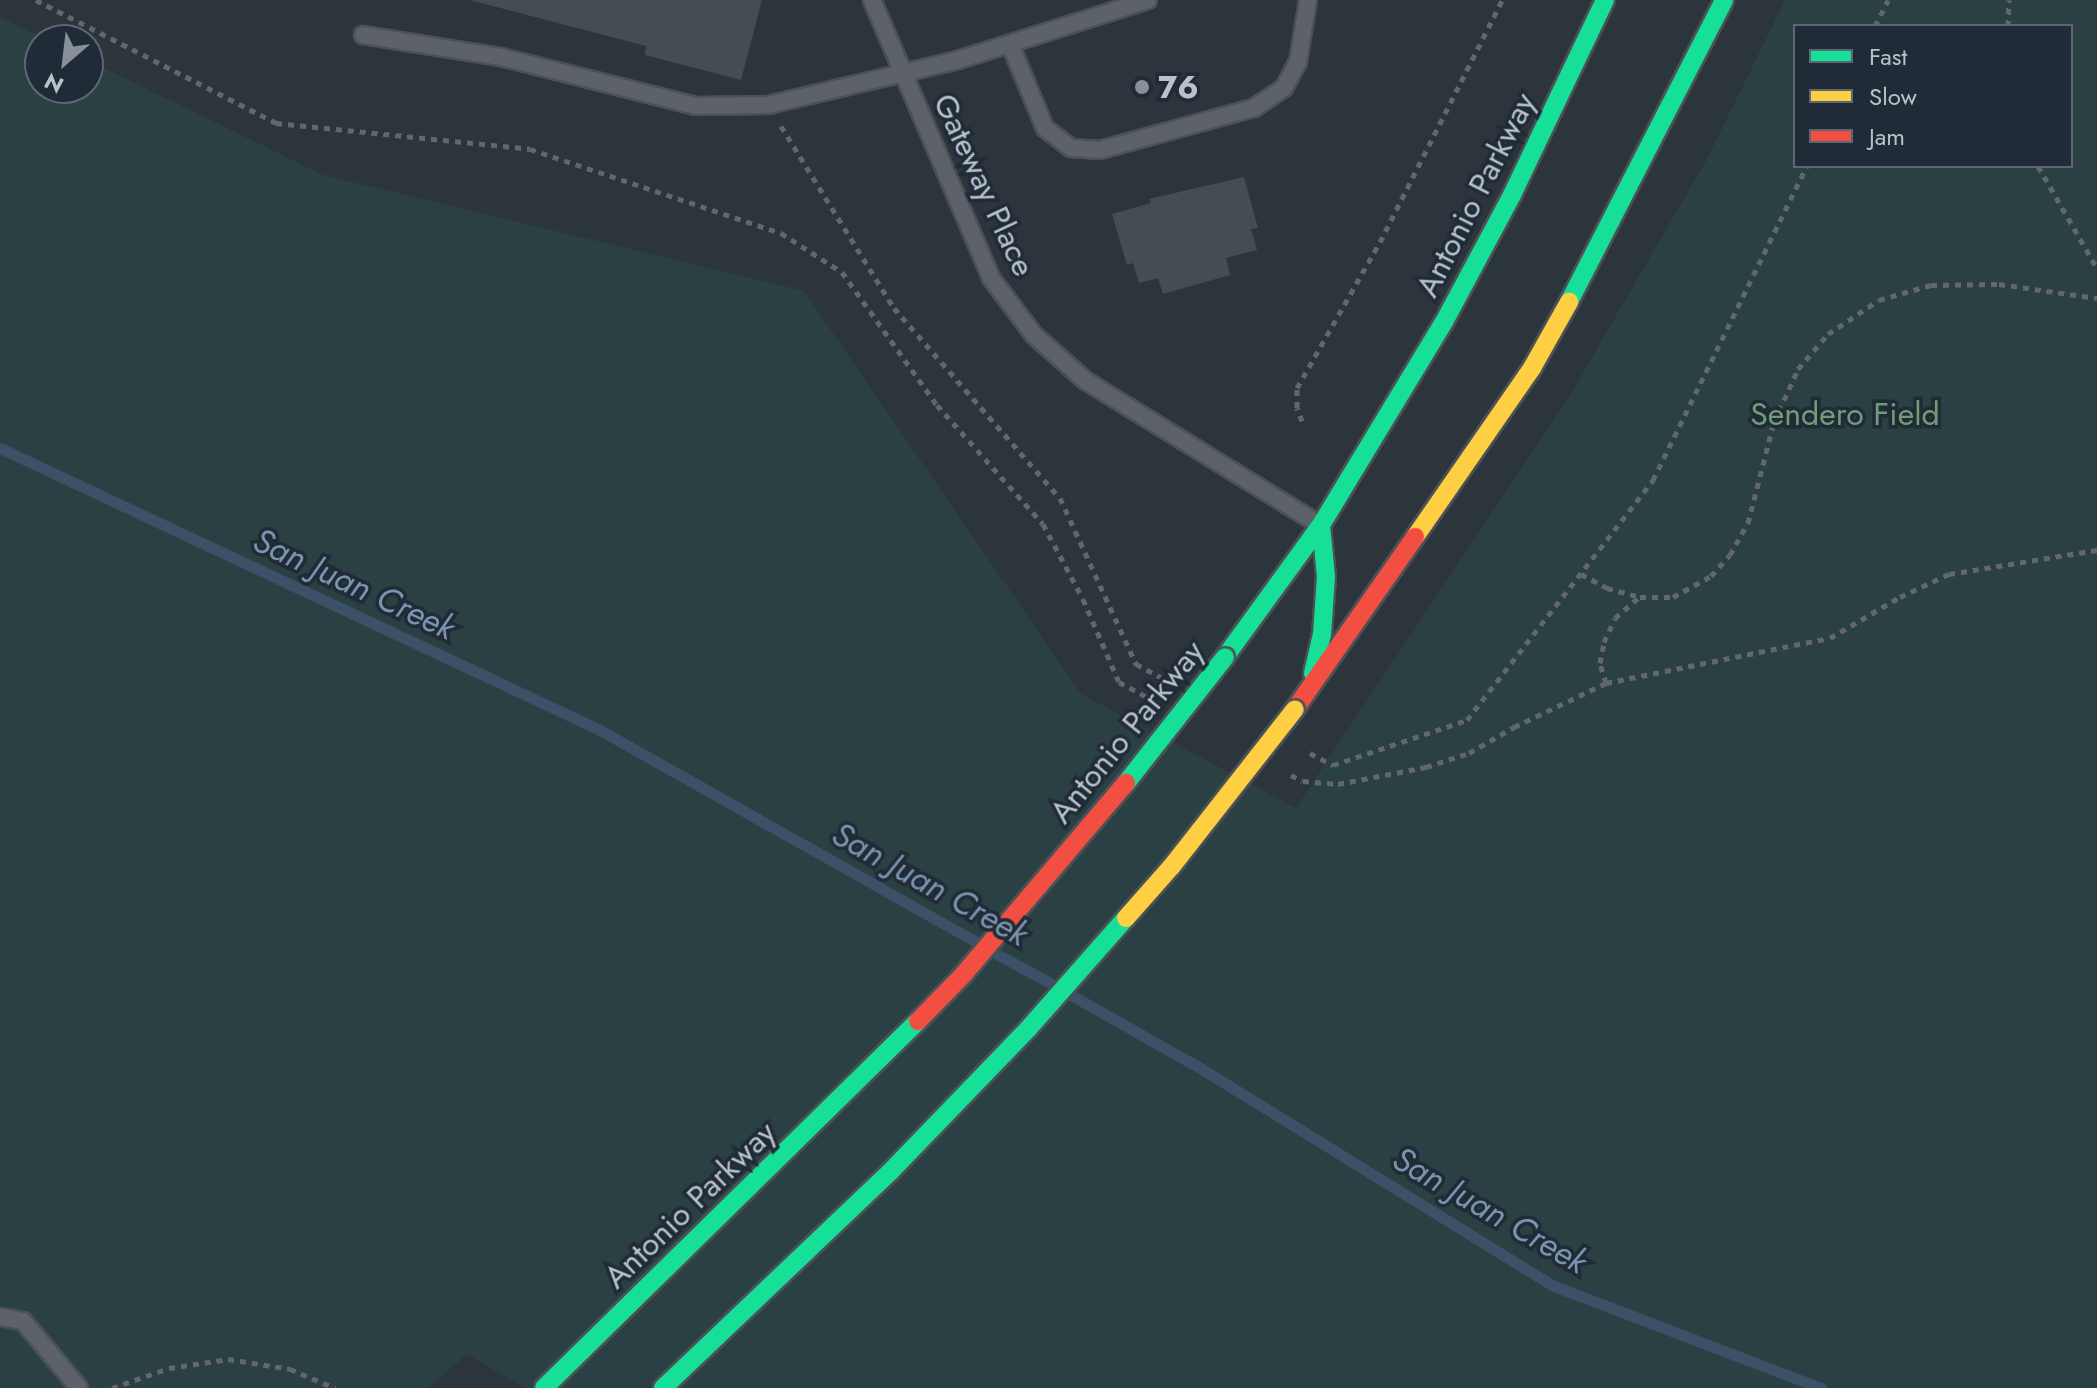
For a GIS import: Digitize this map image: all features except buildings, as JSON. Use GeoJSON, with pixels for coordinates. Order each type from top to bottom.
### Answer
{"type":"FeatureCollection","features":[{"type":"Feature","properties":{"kind":"highway","name":"Antonio Parkway"},"geometry":{"type":"LineString","coordinates":[[544,1388],[823,1118],[963,975],[1102,814],[1225,657],[1321,525],[1444,322],[1545,128],[1605,0]]}},
{"type":"Feature","properties":{"kind":"highway"},"geometry":{"type":"LineString","coordinates":[[663,1388],[890,1172],[1028,1029],[1172,866],[1295,709],[1532,368],[1603,241],[1724,0]]}},
{"type":"Feature","properties":{"kind":"highway"},"geometry":{"type":"LineString","coordinates":[[1308,691],[1323,621],[1326,564],[1321,525]]}},
{"type":"Feature","properties":{"kind":"lane","name":"Gateway Place"},"geometry":{"type":"LineString","coordinates":[[872,0],[991,278],[1034,335],[1086,381],[1321,525]]}},
{"type":"Feature","properties":{"kind":"lane"},"geometry":{"type":"LineString","coordinates":[[363,35],[501,57],[696,106],[768,105],[1010,44],[1148,0]]}},
{"type":"Feature","properties":{"kind":"lane"},"geometry":{"type":"LineString","coordinates":[[1010,44],[1045,128],[1071,148],[1100,150],[1254,108],[1284,88],[1298,62],[1308,0]]}},
{"type":"Feature","properties":{"kind":"lane"},"geometry":{"type":"LineString","coordinates":[[0,1317],[23,1321],[79,1388]]}},
{"type":"Feature","properties":{"kind":"path"},"geometry":{"type":"LineString","coordinates":[[36,0],[276,123],[530,149],[781,233],[842,272],[937,405],[1043,524],[1083,599],[1119,682],[1159,704]]}},
{"type":"Feature","properties":{"kind":"path"},"geometry":{"type":"LineString","coordinates":[[1302,421],[1297,408],[1297,388],[1380,242],[1502,0]]}},
{"type":"Feature","properties":{"kind":"path"},"geometry":{"type":"LineString","coordinates":[[1876,24],[1888,0]]}},
{"type":"Feature","properties":{"kind":"path"},"geometry":{"type":"LineString","coordinates":[[2008,24],[2009,0]]}},
{"type":"Feature","properties":{"kind":"path"},"geometry":{"type":"LineString","coordinates":[[2039,168],[2097,268]]}},
{"type":"Feature","properties":{"kind":"path"},"geometry":{"type":"LineString","coordinates":[[1581,574],[1607,588],[1640,597],[1673,597],[1711,576],[1730,555],[1748,523],[1774,422],[1798,369],[1828,334],[1879,300],[1931,285],[1999,284],[2097,298]]}},
{"type":"Feature","properties":{"kind":"path"},"geometry":{"type":"LineString","coordinates":[[1277,767],[1303,781],[1338,784],[1426,767],[1469,753],[1514,727],[1606,683],[1830,638],[1900,597],[1949,574],[2097,550]]}},
{"type":"Feature","properties":{"kind":"path"},"geometry":{"type":"LineString","coordinates":[[1606,683],[1600,663],[1604,642],[1615,618],[1640,597]]}},
{"type":"Feature","properties":{"kind":"path"},"geometry":{"type":"LineString","coordinates":[[112,1388],[169,1368],[228,1359],[290,1369],[335,1388]]}},
{"type":"Feature","properties":{"kind":"green space","name":"Sendero Field"},"geometry":{"type":"Polygon","coordinates":[[[1785,0],[2097,0],[2097,1388],[525,1388],[467,1354],[428,1388],[0,1388],[0,17],[24,29],[24,104],[104,104],[104,68],[323,175],[804,291],[1081,694],[1296,808],[1569,397],[1707,159],[1785,0]]]}},
{"type":"Feature","properties":{"kind":"waterway","name":"San Juan Creek"},"geometry":{"type":"LineString","coordinates":[[0,448],[600,730],[980,944]]}},
{"type":"Feature","properties":{"kind":"waterway","name":"San Juan Creek"},"geometry":{"type":"LineString","coordinates":[[995,953],[1054,985]]}},
{"type":"Feature","properties":{"kind":"waterway","name":"San Juan Creek"},"geometry":{"type":"LineString","coordinates":[[1069,994],[1202,1069],[1554,1286],[1821,1388]]}},
{"type":"Feature","properties":{"kind":"traffic: fast"},"geometry":{"type":"LineString","coordinates":[[1225,657],[1321,525],[1444,322],[1512,195],[1605,0]]}},
{"type":"Feature","properties":{"kind":"traffic: fast"},"geometry":{"type":"LineString","coordinates":[[1569,302],[1724,0]]}},
{"type":"Feature","properties":{"kind":"traffic: fast"},"geometry":{"type":"LineString","coordinates":[[1313,673],[1322,635],[1326,577],[1321,525]]}},
{"type":"Feature","properties":{"kind":"traffic: fast"},"geometry":{"type":"LineString","coordinates":[[1126,783],[1225,657]]}},
{"type":"Feature","properties":{"kind":"traffic: fast"},"geometry":{"type":"LineString","coordinates":[[663,1388],[890,1172],[1028,1029],[1126,918]]}},
{"type":"Feature","properties":{"kind":"traffic: fast"},"geometry":{"type":"LineString","coordinates":[[544,1388],[918,1021]]}},
{"type":"Feature","properties":{"kind":"traffic: slow"},"geometry":{"type":"LineString","coordinates":[[1415,537],[1532,368],[1569,302]]}},
{"type":"Feature","properties":{"kind":"traffic: slow"},"geometry":{"type":"LineString","coordinates":[[1126,918],[1172,866],[1295,709]]}},
{"type":"Feature","properties":{"kind":"traffic: jam"},"geometry":{"type":"LineString","coordinates":[[1295,709],[1415,537]]}},
{"type":"Feature","properties":{"kind":"traffic: jam"},"geometry":{"type":"LineString","coordinates":[[918,1021],[963,975],[1126,783]]}},
{"type":"Feature","properties":{"kind":"place","name":"76"},"geometry":{"type":"Point","coordinates":[1142,87]}}]}
